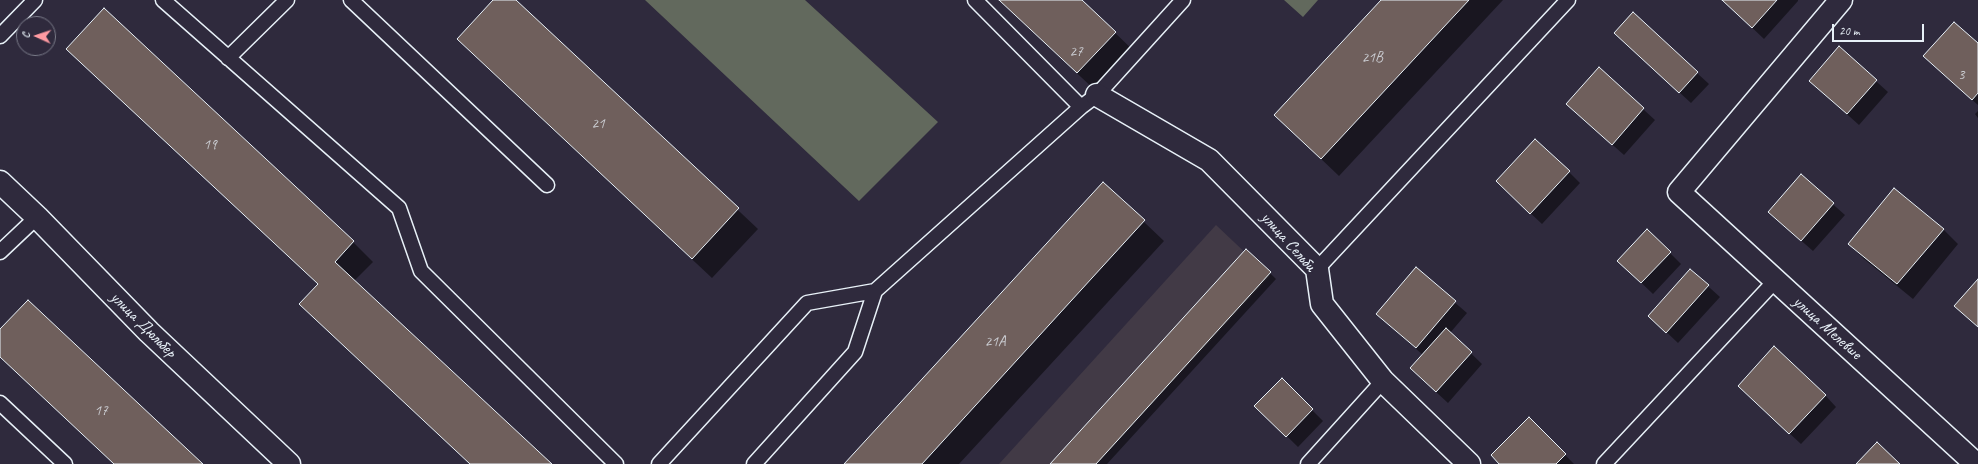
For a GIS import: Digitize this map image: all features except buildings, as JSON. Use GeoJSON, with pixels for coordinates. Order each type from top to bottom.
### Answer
{"type":"FeatureCollection","features":[{"type":"Feature","properties":{"kind":"street","name":"улица Мелевше"},"geometry":{"type":"LineString","coordinates":[[1841,0],[1679,192],[1976,464]]}},
{"type":"Feature","properties":{"kind":"street","name":"улица Сельби"},"geometry":{"type":"LineString","coordinates":[[1089,101],[1209,160],[1316,269],[1322,304],[1383,381],[1469,464]]}},
{"type":"Feature","properties":{"kind":"street","name":"улица Дюльбер"},"geometry":{"type":"LineString","coordinates":[[0,182],[37,217],[149,332],[289,464]]}},
{"type":"Feature","properties":{"kind":"lane"},"geometry":{"type":"LineString","coordinates":[[0,36],[35,0]]}},
{"type":"Feature","properties":{"kind":"lane"},"geometry":{"type":"LineString","coordinates":[[162,0],[399,208],[421,271],[616,464]]}},
{"type":"Feature","properties":{"kind":"lane"},"geometry":{"type":"LineString","coordinates":[[228,58],[286,0]]}},
{"type":"Feature","properties":{"kind":"lane"},"geometry":{"type":"LineString","coordinates":[[351,0],[547,185]]}},
{"type":"Feature","properties":{"kind":"lane"},"geometry":{"type":"LineString","coordinates":[[975,0],[1089,101]]}},
{"type":"Feature","properties":{"kind":"lane"},"geometry":{"type":"LineString","coordinates":[[754,464],[855,352],[875,291],[1089,101],[1183,0]]}},
{"type":"Feature","properties":{"kind":"lane"},"geometry":{"type":"LineString","coordinates":[[1316,269],[1568,0]]}},
{"type":"Feature","properties":{"kind":"lane"},"geometry":{"type":"LineString","coordinates":[[0,252],[37,217]]}},
{"type":"Feature","properties":{"kind":"lane"},"geometry":{"type":"LineString","coordinates":[[1604,464],[1775,281]]}},
{"type":"Feature","properties":{"kind":"lane"},"geometry":{"type":"LineString","coordinates":[[659,464],[807,303],[875,291]]}},
{"type":"Feature","properties":{"kind":"lane"},"geometry":{"type":"LineString","coordinates":[[1308,464],[1383,381]]}},
{"type":"Feature","properties":{"kind":"lane"},"geometry":{"type":"LineString","coordinates":[[0,403],[65,464]]}},
{"type":"Feature","properties":{"kind":"shaded area"},"geometry":{"type":"Polygon","coordinates":[[[645,0],[805,0],[938,122],[859,201],[645,0]]]}},
{"type":"Feature","properties":{"kind":"shaded area"},"geometry":{"type":"Polygon","coordinates":[[[1284,0],[1318,0],[1303,17],[1284,0]]]}},
{"type":"Feature","properties":{"kind":"shaded area"},"geometry":{"type":"Polygon","coordinates":[[[1216,225],[1270,276],[1097,464],[999,464],[1216,225]]]}}]}
